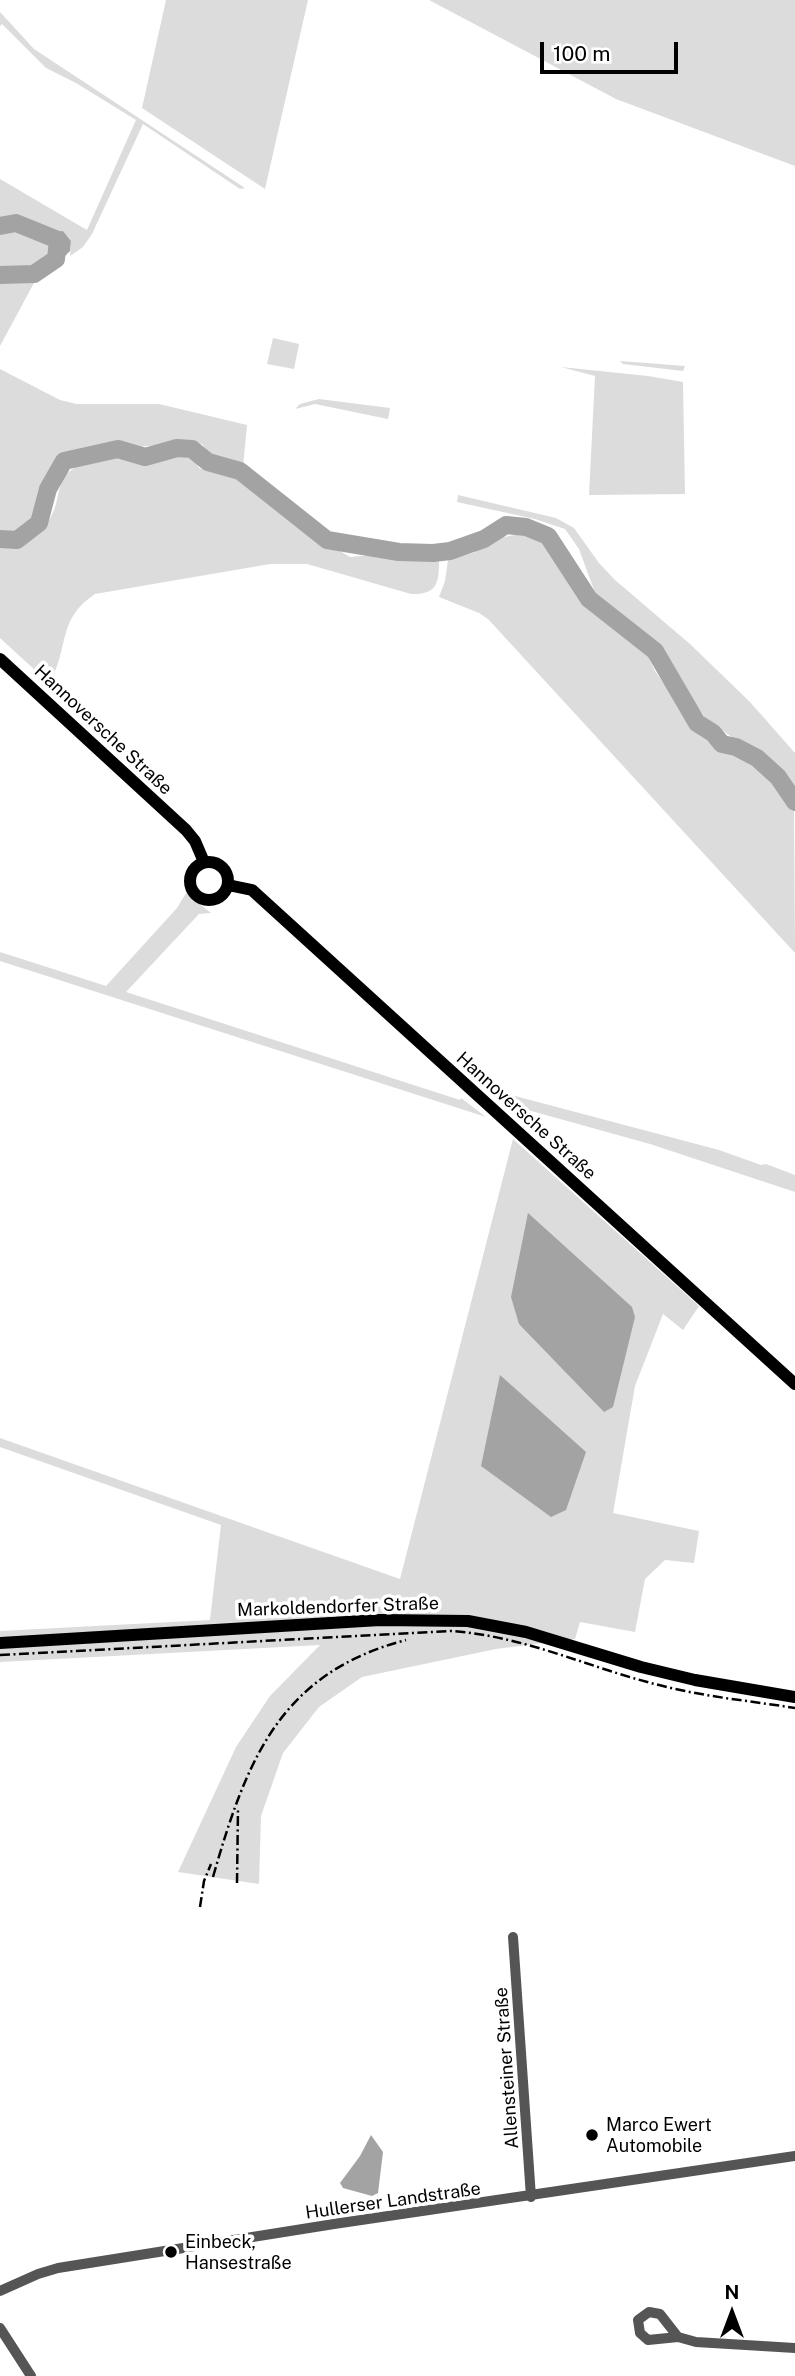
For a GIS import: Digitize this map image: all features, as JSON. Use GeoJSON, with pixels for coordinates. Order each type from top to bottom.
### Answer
{"type":"FeatureCollection","features":[{"type":"Feature","properties":{"kind":"main road","name":"Hannoversche Straße"},"geometry":{"type":"LineString","coordinates":[[0,659],[186,830],[195,841],[204,862],[220,865],[227,874],[228,885],[251,890],[795,1384]]}},
{"type":"Feature","properties":{"kind":"main road"},"geometry":{"type":"LineString","coordinates":[[204,862],[194,869],[189,880],[196,896],[205,900],[215,899],[223,894],[228,885]]}},
{"type":"Feature","properties":{"kind":"main road","name":"Markoldendorfer Straße"},"geometry":{"type":"LineString","coordinates":[[0,1643],[380,1620],[459,1621],[526,1632],[641,1667],[695,1680],[795,1697]]}},
{"type":"Feature","properties":{"kind":"street","name":"Allensteiner Straße"},"geometry":{"type":"LineString","coordinates":[[513,1937],[531,2197]]}},
{"type":"Feature","properties":{"kind":"street","name":"Hullerser Landstraße"},"geometry":{"type":"LineString","coordinates":[[0,2291],[58,2268],[795,2156]]}},
{"type":"Feature","properties":{"kind":"street"},"geometry":{"type":"LineString","coordinates":[[0,2328],[30,2376]]}},
{"type":"Feature","properties":{"kind":"street"},"geometry":{"type":"LineString","coordinates":[[678,2337],[696,2342],[795,2348]]}},
{"type":"Feature","properties":{"kind":"shaded area"},"geometry":{"type":"Polygon","coordinates":[[[166,0],[308,0],[265,189],[142,108],[166,0]]]}},
{"type":"Feature","properties":{"kind":"shaded area"},"geometry":{"type":"Polygon","coordinates":[[[429,0],[795,0],[795,166],[616,99],[429,0]]]}},
{"type":"Feature","properties":{"kind":"shaded area"},"geometry":{"type":"Polygon","coordinates":[[[0,12],[34,49],[245,188],[240,189],[143,124],[92,234],[83,247],[70,256],[71,241],[63,231],[45,229],[18,218],[0,219],[0,179],[87,230],[136,120],[46,68],[2,24],[0,26],[0,12]]]}},
{"type":"Feature","properties":{"kind":"shaded area"},"geometry":{"type":"Polygon","coordinates":[[[17,228],[47,241],[53,252],[0,346],[0,232],[17,228]]]}},
{"type":"Feature","properties":{"kind":"shaded area"},"geometry":{"type":"Polygon","coordinates":[[[42,229],[50,232],[63,231],[71,241],[70,251],[64,257],[48,257],[53,252],[47,241],[39,237],[42,229]]]}},
{"type":"Feature","properties":{"kind":"shaded area"},"geometry":{"type":"Polygon","coordinates":[[[273,338],[299,344],[294,369],[267,364],[273,338]]]}},
{"type":"Feature","properties":{"kind":"shaded area"},"geometry":{"type":"Polygon","coordinates":[[[620,361],[685,366],[683,371],[623,364],[620,361]]]}},
{"type":"Feature","properties":{"kind":"shaded area"},"geometry":{"type":"Polygon","coordinates":[[[561,367],[683,382],[685,494],[589,495],[595,376],[561,367]]]}},
{"type":"Feature","properties":{"kind":"shaded area"},"geometry":{"type":"Polygon","coordinates":[[[0,369],[60,400],[77,404],[159,404],[247,425],[243,467],[213,458],[202,444],[187,442],[138,447],[122,441],[71,452],[61,458],[44,486],[34,519],[16,534],[0,533],[0,369]]]}},
{"type":"Feature","properties":{"kind":"shaded area"},"geometry":{"type":"Polygon","coordinates":[[[319,399],[390,408],[388,419],[315,404],[295,409],[300,404],[319,399]]]}},
{"type":"Feature","properties":{"kind":"shaded area"},"geometry":{"type":"Polygon","coordinates":[[[168,454],[192,455],[199,468],[237,476],[286,518],[350,557],[373,555],[439,561],[435,586],[420,594],[411,594],[307,564],[270,564],[95,594],[74,614],[49,683],[0,638],[0,547],[25,542],[45,526],[54,510],[63,479],[75,467],[101,458],[121,457],[141,461],[168,454]]]}},
{"type":"Feature","properties":{"kind":"shaded area"},"geometry":{"type":"Polygon","coordinates":[[[458,495],[556,518],[574,528],[615,580],[690,644],[750,702],[795,753],[795,795],[775,768],[705,718],[658,648],[642,630],[597,598],[579,549],[565,529],[535,519],[457,502],[458,495]]]}},
{"type":"Feature","properties":{"kind":"shaded area"},"geometry":{"type":"Polygon","coordinates":[[[525,533],[544,539],[583,603],[645,650],[655,671],[701,736],[710,740],[717,749],[739,754],[758,765],[783,790],[794,811],[795,953],[488,619],[439,597],[448,560],[473,553],[499,538],[525,533]]]}},
{"type":"Feature","properties":{"kind":"shaded area"},"geometry":{"type":"Polygon","coordinates":[[[186,893],[211,913],[199,914],[126,992],[460,1100],[461,1098],[486,1117],[0,961],[0,952],[106,986],[177,908],[186,893]]]}},
{"type":"Feature","properties":{"kind":"shaded area"},"geometry":{"type":"Polygon","coordinates":[[[500,1092],[719,1150],[761,1165],[766,1164],[795,1175],[795,1192],[650,1144],[517,1107],[500,1092]]]}},
{"type":"Feature","properties":{"kind":"shaded area"},"geometry":{"type":"Polygon","coordinates":[[[513,1139],[699,1306],[683,1330],[663,1314],[635,1386],[613,1513],[699,1531],[694,1563],[665,1560],[645,1579],[635,1632],[580,1622],[575,1639],[496,1649],[362,1677],[319,1707],[283,1753],[261,1816],[259,1884],[178,1872],[236,1747],[270,1696],[320,1645],[0,1662],[0,1631],[210,1620],[221,1525],[0,1447],[0,1438],[400,1579],[513,1139]]]}},
{"type":"Feature","properties":{"kind":"shaded area"},"geometry":{"type":"Polygon","coordinates":[[[528,1213],[632,1307],[635,1317],[613,1407],[604,1412],[519,1324],[511,1297],[528,1213]]]}},
{"type":"Feature","properties":{"kind":"shaded area"},"geometry":{"type":"Polygon","coordinates":[[[500,1375],[586,1452],[566,1510],[551,1517],[481,1466],[500,1375]]]}},
{"type":"Feature","properties":{"kind":"shaded area"},"geometry":{"type":"Polygon","coordinates":[[[371,2135],[383,2152],[378,2193],[372,2196],[343,2188],[340,2183],[360,2156],[371,2135]]]}},
{"type":"Feature","properties":{"kind":"waterway"},"geometry":{"type":"LineString","coordinates":[[0,226],[16,223],[58,240],[56,259],[34,274],[0,275]]}},
{"type":"Feature","properties":{"kind":"waterway"},"geometry":{"type":"LineString","coordinates":[[0,539],[17,540],[39,523],[48,489],[64,461],[118,449],[145,457],[177,448],[192,449],[208,462],[240,471],[327,540],[399,552],[433,553],[450,551],[484,539],[506,525],[526,527],[548,536],[589,599],[655,651],[697,723],[713,733],[722,744],[736,747],[757,758],[778,777],[795,802]]}},
{"type":"Feature","properties":{"kind":"railway"},"geometry":{"type":"LineString","coordinates":[[0,1655],[451,1631],[506,1639],[679,1690],[795,1708]]}},
{"type":"Feature","properties":{"kind":"railway"},"geometry":{"type":"LineString","coordinates":[[213,1877],[239,1796],[255,1760],[274,1728],[298,1699],[327,1675],[363,1655],[406,1640]]}},
{"type":"Feature","properties":{"kind":"railway"},"geometry":{"type":"LineString","coordinates":[[237,1883],[238,1809]]}},
{"type":"Feature","properties":{"kind":"railway"},"geometry":{"type":"LineString","coordinates":[[200,1907],[204,1881],[211,1864]]}},
{"type":"Feature","properties":{"kind":"place","name":"Marco Ewert Automobile"},"geometry":{"type":"Point","coordinates":[592,2135]}},
{"type":"Feature","properties":{"kind":"place","name":"Einbeck, Hansestraße"},"geometry":{"type":"Point","coordinates":[171,2252]}}]}
